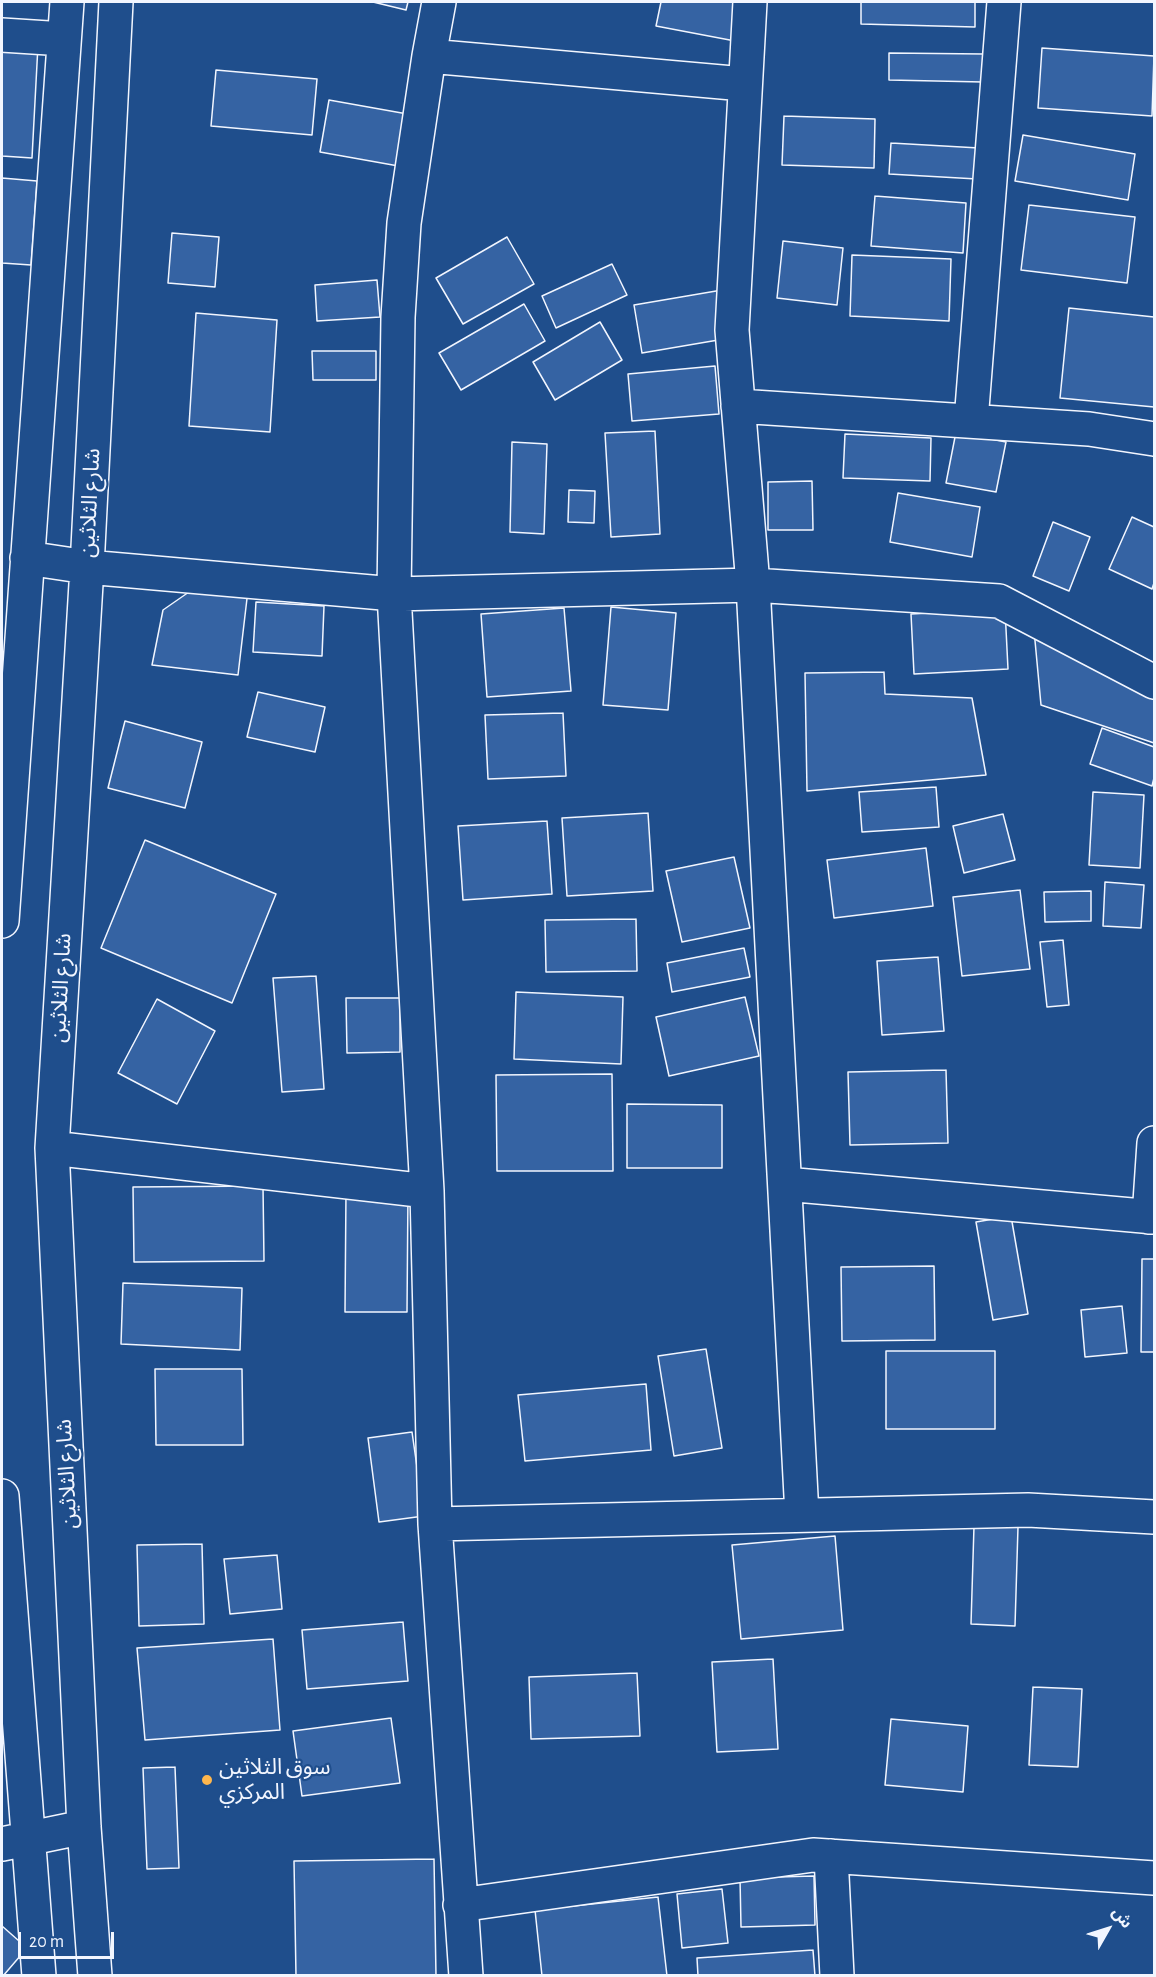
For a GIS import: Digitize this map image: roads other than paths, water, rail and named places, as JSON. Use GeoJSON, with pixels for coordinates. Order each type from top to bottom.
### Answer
{"type":"FeatureCollection","features":[{"type":"Feature","properties":{"kind":"street"},"geometry":{"type":"LineString","coordinates":[[2,921],[9,707],[27,558],[67,2]]}},
{"type":"Feature","properties":{"kind":"street","name":"شارع الثلاثين"},"geometry":{"type":"LineString","coordinates":[[94,1976],[84,1827],[52,1148],[87,567],[116,2]]}},
{"type":"Feature","properties":{"kind":"street"},"geometry":{"type":"LineString","coordinates":[[439,2],[403,235],[398,317],[394,594],[427,1191],[435,1524],[466,1976]]}},
{"type":"Feature","properties":{"kind":"street"},"geometry":{"type":"LineString","coordinates":[[750,2],[732,330],[753,585],[802,1515]]}},
{"type":"Feature","properties":{"kind":"street"},"geometry":{"type":"LineString","coordinates":[[971,421],[1004,2]]}},
{"type":"Feature","properties":{"kind":"street"},"geometry":{"type":"LineString","coordinates":[[2,35],[64,39]]}},
{"type":"Feature","properties":{"kind":"street"},"geometry":{"type":"LineString","coordinates":[[429,56],[744,84]]}},
{"type":"Feature","properties":{"kind":"street"},"geometry":{"type":"LineString","coordinates":[[738,406],[1089,429],[1155,439]]}},
{"type":"Feature","properties":{"kind":"street"},"geometry":{"type":"LineString","coordinates":[[27,558],[87,567],[394,594],[753,585],[999,601],[1155,682]]}},
{"type":"Feature","properties":{"kind":"street"},"geometry":{"type":"LineString","coordinates":[[785,1184],[1152,1217],[1155,1143]]}},
{"type":"Feature","properties":{"kind":"street"},"geometry":{"type":"LineString","coordinates":[[52,1148],[427,1191]]}},
{"type":"Feature","properties":{"kind":"street"},"geometry":{"type":"LineString","coordinates":[[2,1496],[15,1841],[39,1976]]}},
{"type":"Feature","properties":{"kind":"street"},"geometry":{"type":"LineString","coordinates":[[435,1524],[1028,1509],[1155,1517]]}},
{"type":"Feature","properties":{"kind":"street"},"geometry":{"type":"LineString","coordinates":[[15,1841],[84,1827]]}},
{"type":"Feature","properties":{"kind":"street"},"geometry":{"type":"LineString","coordinates":[[460,1905],[813,1855],[1155,1878]]}},
{"type":"Feature","properties":{"kind":"street"},"geometry":{"type":"LineString","coordinates":[[831,1856],[837,1976]]}},
{"type":"Feature","properties":{"kind":"place","name":"سوق الثلاثين المركزي"},"geometry":{"type":"Point","coordinates":[207,1780]}}]}
